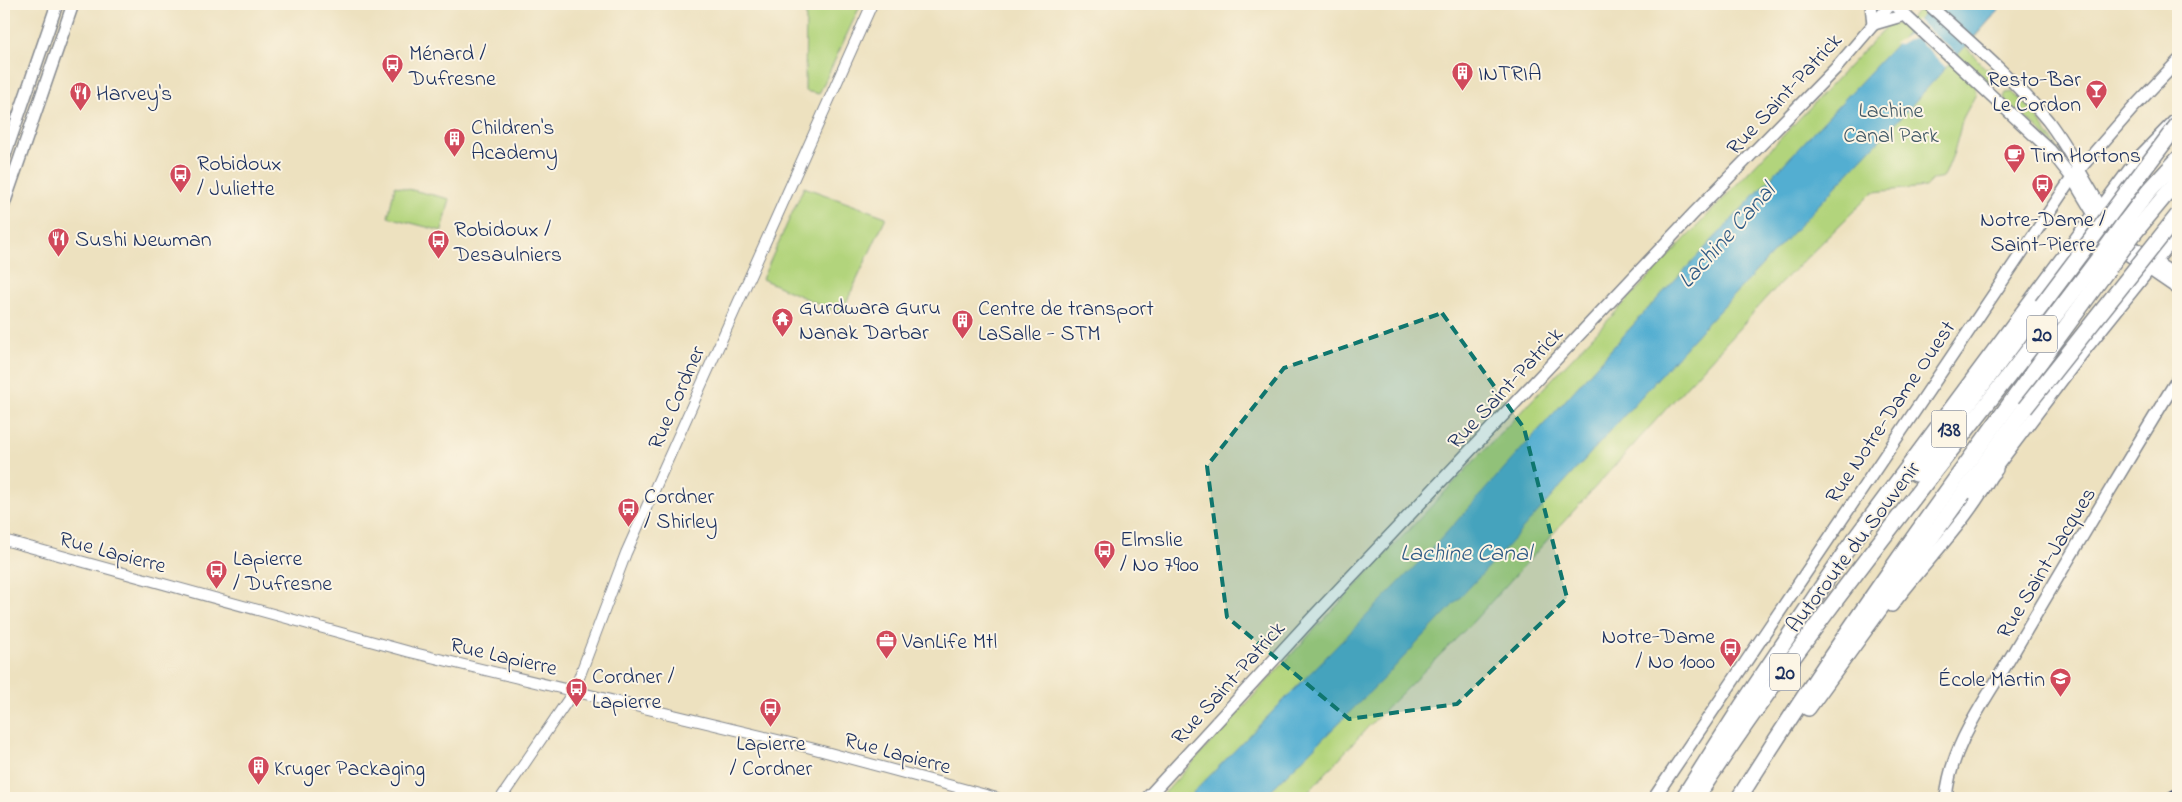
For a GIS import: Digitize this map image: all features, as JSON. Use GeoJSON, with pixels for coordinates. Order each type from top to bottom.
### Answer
{"type":"FeatureCollection","features":[{"type":"Feature","properties":{"kind":"highway","name":"138"},"geometry":{"type":"LineString","coordinates":[[1683,798],[1740,707],[1786,641],[1890,507],[2178,124]]}},
{"type":"Feature","properties":{"kind":"highway","name":"Autoroute du Souvenir"},"geometry":{"type":"LineString","coordinates":[[1741,798],[1786,722],[2130,227],[2148,192],[2178,160]]}},
{"type":"Feature","properties":{"kind":"highway","name":"Autoroute du Souvenir"},"geometry":{"type":"LineString","coordinates":[[2130,227],[2178,180]]}},
{"type":"Feature","properties":{"kind":"highway"},"geometry":{"type":"LineString","coordinates":[[1786,641],[1848,548],[2098,212]]}},
{"type":"Feature","properties":{"kind":"highway","name":"138"},"geometry":{"type":"LineString","coordinates":[[1741,798],[2025,408],[2178,215]]}},
{"type":"Feature","properties":{"kind":"highway","name":"Autoroute du Souvenir"},"geometry":{"type":"LineString","coordinates":[[1696,798],[1856,571],[2033,345],[2112,252]]}},
{"type":"Feature","properties":{"kind":"highway"},"geometry":{"type":"LineString","coordinates":[[1926,545],[1995,469]]}},
{"type":"Feature","properties":{"kind":"main road"},"geometry":{"type":"LineString","coordinates":[[4,158],[57,4]]}},
{"type":"Feature","properties":{"kind":"main road"},"geometry":{"type":"LineString","coordinates":[[4,204],[73,4]]}},
{"type":"Feature","properties":{"kind":"main road"},"geometry":{"type":"LineString","coordinates":[[1871,4],[1873,25],[1906,17]]}},
{"type":"Feature","properties":{"kind":"main road"},"geometry":{"type":"LineString","coordinates":[[1892,4],[2040,138],[2075,174]]}},
{"type":"Feature","properties":{"kind":"main road","name":"Rue Saint-Patrick"},"geometry":{"type":"LineString","coordinates":[[1147,798],[1314,616],[1694,213],[1836,68],[1892,4]]}},
{"type":"Feature","properties":{"kind":"main road"},"geometry":{"type":"LineString","coordinates":[[1928,4],[1992,63],[2046,118],[2075,174],[2098,212],[2112,244],[2178,277]]}},
{"type":"Feature","properties":{"kind":"main road","name":"Rue Notre-Dame Ouest"},"geometry":{"type":"LineString","coordinates":[[1654,798],[2075,174],[2138,102],[2178,61]]}},
{"type":"Feature","properties":{"kind":"main road"},"geometry":{"type":"LineString","coordinates":[[2098,212],[2137,159],[2178,118]]}},
{"type":"Feature","properties":{"kind":"main road"},"geometry":{"type":"LineString","coordinates":[[1892,606],[1913,577],[1965,516],[1986,487],[1995,469],[2084,351],[2178,234]]}},
{"type":"Feature","properties":{"kind":"main road"},"geometry":{"type":"LineString","coordinates":[[2153,266],[2178,289]]}},
{"type":"Feature","properties":{"kind":"main road","name":"Rue Saint-Jacques"},"geometry":{"type":"LineString","coordinates":[[1946,798],[1951,770],[1965,735],[2036,612],[2178,378]]}},
{"type":"Feature","properties":{"kind":"street","name":"Rue Cordner"},"geometry":{"type":"LineString","coordinates":[[501,798],[574,691],[626,553],[872,4]]}},
{"type":"Feature","properties":{"kind":"street","name":"Rue Lapierre"},"geometry":{"type":"LineString","coordinates":[[4,540],[410,652],[811,748],[997,798]]}},
{"type":"Feature","properties":{"kind":"highlighted area"},"geometry":{"type":"Polygon","coordinates":[[[1442,313],[1524,428],[1567,598],[1457,704],[1349,719],[1227,617],[1207,466],[1284,368],[1442,313]]]}},
{"type":"Feature","properties":{"kind":"green space"},"geometry":{"type":"Polygon","coordinates":[[[806,4],[861,4],[819,94],[805,91],[806,4]]]}},
{"type":"Feature","properties":{"kind":"green space","name":"Lachine Canal Park"},"geometry":{"type":"Polygon","coordinates":[[[1924,4],[2004,4],[1966,47],[1986,69],[1988,67],[1994,76],[1993,80],[1987,82],[1972,71],[1976,94],[1963,118],[1954,152],[1944,177],[1933,179],[1925,187],[1873,192],[1774,290],[1471,624],[1366,729],[1303,798],[1160,798],[1313,631],[1889,24],[1897,23],[1903,25],[1924,4]]]}},
{"type":"Feature","properties":{"kind":"green space"},"geometry":{"type":"Polygon","coordinates":[[[2012,92],[2031,109],[2061,153],[2038,128],[2011,107],[2004,97],[2006,93],[2012,92]]]}},
{"type":"Feature","properties":{"kind":"green space"},"geometry":{"type":"Polygon","coordinates":[[[395,186],[450,199],[442,231],[388,217],[395,186]]]}},
{"type":"Feature","properties":{"kind":"green space"},"geometry":{"type":"Polygon","coordinates":[[[804,187],[886,217],[841,314],[762,279],[804,187]]]}},
{"type":"Feature","properties":{"kind":"water","name":"Lachine Canal"},"geometry":{"type":"Polygon","coordinates":[[[1934,4],[2004,4],[1889,130],[1700,331],[1484,572],[1385,677],[1263,798],[1188,798],[1429,552],[1643,314],[1934,4]]]}},
{"type":"Feature","properties":{"kind":"pier"},"geometry":{"type":"Polygon","coordinates":[[[1916,19],[1957,54],[1946,68],[1917,38],[1912,38],[1900,45],[1893,44],[1911,32],[1908,28],[1916,19]]]}},
{"type":"Feature","properties":{"kind":"railway"},"geometry":{"type":"LineString","coordinates":[[2159,798],[2178,788]]}},
{"type":"Feature","properties":{"kind":"place","name":"Ménard / Dufresne"},"geometry":{"type":"Point","coordinates":[393,84]}},
{"type":"Feature","properties":{"kind":"place","name":"INTRIA"},"geometry":{"type":"Point","coordinates":[1462,91]}},
{"type":"Feature","properties":{"kind":"place","name":"Resto-Bar Le Cordon"},"geometry":{"type":"Point","coordinates":[2097,110]}},
{"type":"Feature","properties":{"kind":"place","name":"Harvey's"},"geometry":{"type":"Point","coordinates":[80,111]}},
{"type":"Feature","properties":{"kind":"place","name":"Children's Academy"},"geometry":{"type":"Point","coordinates":[455,158]}},
{"type":"Feature","properties":{"kind":"place","name":"Tim Hortons"},"geometry":{"type":"Point","coordinates":[2014,173]}},
{"type":"Feature","properties":{"kind":"place","name":"Robidoux / Juliette"},"geometry":{"type":"Point","coordinates":[181,194]}},
{"type":"Feature","properties":{"kind":"place","name":"Notre-Dame / Saint-Pierre"},"geometry":{"type":"Point","coordinates":[2043,204]}},
{"type":"Feature","properties":{"kind":"place","name":"Sushi Newman"},"geometry":{"type":"Point","coordinates":[59,257]}},
{"type":"Feature","properties":{"kind":"place","name":"Robidoux / Desaulniers"},"geometry":{"type":"Point","coordinates":[438,260]}},
{"type":"Feature","properties":{"kind":"place","name":"Gurdwara Guru Nanak Darbar"},"geometry":{"type":"Point","coordinates":[783,338]}},
{"type":"Feature","properties":{"kind":"place","name":"Centre de transport LaSalle - STM"},"geometry":{"type":"Point","coordinates":[962,339]}},
{"type":"Feature","properties":{"kind":"place","name":"Cordner / Shirley"},"geometry":{"type":"Point","coordinates":[628,527]}},
{"type":"Feature","properties":{"kind":"place","name":"Elmslie / No 7900"},"geometry":{"type":"Point","coordinates":[1104,570]}},
{"type":"Feature","properties":{"kind":"place","name":"Lapierre / Dufresne"},"geometry":{"type":"Point","coordinates":[217,589]}},
{"type":"Feature","properties":{"kind":"place","name":"VanLife Mtl"},"geometry":{"type":"Point","coordinates":[886,659]}},
{"type":"Feature","properties":{"kind":"place","name":"Notre-Dame / No 1000"},"geometry":{"type":"Point","coordinates":[1731,667]}},
{"type":"Feature","properties":{"kind":"place","name":"École Martin"},"geometry":{"type":"Point","coordinates":[2061,697]}},
{"type":"Feature","properties":{"kind":"place","name":"Cordner / Lapierre"},"geometry":{"type":"Point","coordinates":[576,707]}},
{"type":"Feature","properties":{"kind":"place","name":"Lapierre / Cordner"},"geometry":{"type":"Point","coordinates":[771,728]}},
{"type":"Feature","properties":{"kind":"place","name":"Kruger Packaging"},"geometry":{"type":"Point","coordinates":[258,786]}}]}
